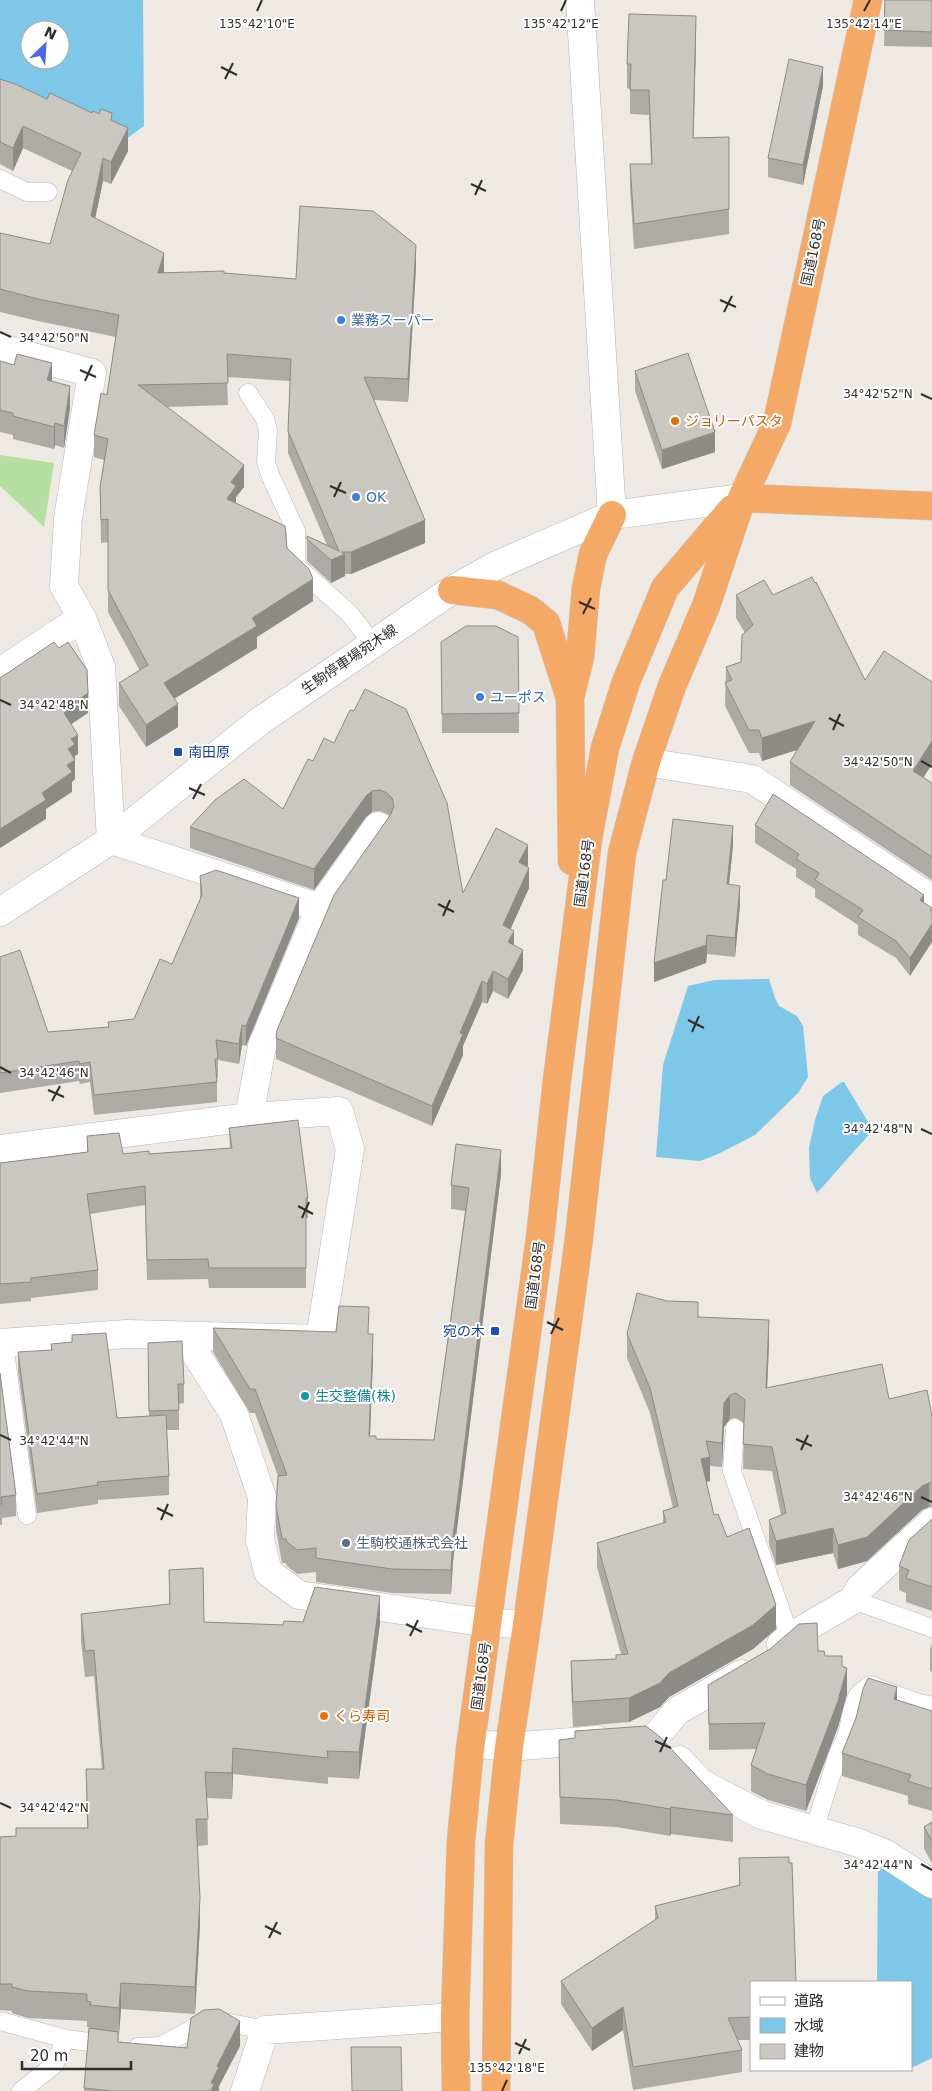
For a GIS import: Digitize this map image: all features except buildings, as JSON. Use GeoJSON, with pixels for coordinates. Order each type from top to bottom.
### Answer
{"type":"FeatureCollection","features":[{"type":"Feature","properties":{"kind":"highway","name":"国道168号"},"geometry":{"type":"LineString","coordinates":[[496,2091],[499,1844],[509,1747],[578,1246],[622,852],[646,762],[672,686],[706,606],[742,498],[777,423],[868,0]]}},
{"type":"Feature","properties":{"kind":"highway"},"geometry":{"type":"LineString","coordinates":[[742,498],[932,506]]}},
{"type":"Feature","properties":{"kind":"highway","name":"国道168号"},"geometry":{"type":"LineString","coordinates":[[456,2091],[455,2018],[461,1841],[471,1743],[540,1238],[588,839],[605,748],[626,682],[664,588],[742,498]]}},
{"type":"Feature","properties":{"kind":"highway"},"geometry":{"type":"LineString","coordinates":[[572,960],[570,698],[580,657],[586,588],[593,554],[612,515]]}},
{"type":"Feature","properties":{"kind":"highway"},"geometry":{"type":"LineString","coordinates":[[452,590],[498,595],[530,610],[546,623],[570,698]]}},
{"type":"Feature","properties":{"kind":"street"},"geometry":{"type":"LineString","coordinates":[[580,0],[612,515]]}},
{"type":"Feature","properties":{"kind":"street"},"geometry":{"type":"LineString","coordinates":[[0,348],[92,373],[68,518],[64,586],[82,618],[101,667],[111,840],[320,908]]}},
{"type":"Feature","properties":{"kind":"street","name":"生駒停車場宛木線"},"geometry":{"type":"LineString","coordinates":[[0,912],[111,840],[260,720],[452,590],[495,566],[612,515],[742,498]]}},
{"type":"Feature","properties":{"kind":"street"},"geometry":{"type":"LineString","coordinates":[[0,672],[82,618]]}},
{"type":"Feature","properties":{"kind":"street"},"geometry":{"type":"LineString","coordinates":[[646,762],[752,779],[932,900]]}},
{"type":"Feature","properties":{"kind":"street"},"geometry":{"type":"LineString","coordinates":[[249,1117],[262,1046],[320,908],[378,826]]}},
{"type":"Feature","properties":{"kind":"street"},"geometry":{"type":"LineString","coordinates":[[0,1150],[249,1117],[339,1111],[350,1149],[320,1339],[127,1334],[2,1343]]}},
{"type":"Feature","properties":{"kind":"street"},"geometry":{"type":"LineString","coordinates":[[185,1337],[234,1414],[262,1496],[260,1540],[268,1572],[299,1595],[488,1623],[527,1624]]}},
{"type":"Feature","properties":{"kind":"street"},"geometry":{"type":"LineString","coordinates":[[471,1743],[509,1747],[656,1736],[677,1711],[762,1662],[790,1637],[853,1600],[860,1588],[932,1522]]}},
{"type":"Feature","properties":{"kind":"street"},"geometry":{"type":"LineString","coordinates":[[656,1736],[701,1783],[762,1815],[886,1854],[932,1884]]}},
{"type":"Feature","properties":{"kind":"street"},"geometry":{"type":"LineString","coordinates":[[245,2091],[265,2030],[455,2018]]}},
{"type":"Feature","properties":{"kind":"lane"},"geometry":{"type":"LineString","coordinates":[[0,179],[27,192],[48,192]]}},
{"type":"Feature","properties":{"kind":"lane"},"geometry":{"type":"LineString","coordinates":[[248,393],[265,418],[268,431],[266,462],[271,478],[296,531],[296,566],[350,613],[372,643]]}},
{"type":"Feature","properties":{"kind":"lane"},"geometry":{"type":"LineString","coordinates":[[2,1343],[27,1515]]}},
{"type":"Feature","properties":{"kind":"lane"},"geometry":{"type":"LineString","coordinates":[[736,1428],[732,1471],[790,1637]]}},
{"type":"Feature","properties":{"kind":"lane"},"geometry":{"type":"LineString","coordinates":[[853,1600],[932,1628]]}},
{"type":"Feature","properties":{"kind":"lane"},"geometry":{"type":"LineString","coordinates":[[814,1830],[840,1751],[847,1741],[855,1703],[859,1694],[870,1685],[912,1701],[932,1706]]}},
{"type":"Feature","properties":{"kind":"lane"},"geometry":{"type":"LineString","coordinates":[[0,2021],[66,2039],[131,2047],[161,2046],[201,2024],[225,2022],[265,2030]]}},
{"type":"Feature","properties":{"kind":"lane"},"geometry":{"type":"LineString","coordinates":[[21,2091],[54,2065],[66,2039]]}},
{"type":"Feature","properties":{"kind":"green space"},"geometry":{"type":"Polygon","coordinates":[[[0,455],[54,463],[44,527],[0,486],[0,455]]]}},
{"type":"Feature","properties":{"kind":"water"},"geometry":{"type":"Polygon","coordinates":[[[0,0],[143,0],[144,126],[122,142],[0,95],[0,0]]]}},
{"type":"Feature","properties":{"kind":"water"},"geometry":{"type":"Polygon","coordinates":[[[769,979],[779,1006],[797,1016],[803,1026],[808,1077],[798,1093],[755,1135],[718,1154],[700,1161],[656,1157],[663,1065],[688,986],[714,980],[769,979]]]}},
{"type":"Feature","properties":{"kind":"water"},"geometry":{"type":"Polygon","coordinates":[[[844,1082],[873,1130],[817,1193],[810,1178],[809,1148],[815,1120],[823,1096],[844,1082]]]}},
{"type":"Feature","properties":{"kind":"water"},"geometry":{"type":"Polygon","coordinates":[[[878,1865],[932,1899],[932,2058],[912,2068],[912,1981],[877,1981],[878,1865]]]}},
{"type":"Feature","properties":{"kind":"place","name":"業務スーパー"},"geometry":{"type":"Point","coordinates":[341,320]}},
{"type":"Feature","properties":{"kind":"place","name":"ジョリーパスタ"},"geometry":{"type":"Point","coordinates":[675,421]}},
{"type":"Feature","properties":{"kind":"place","name":"OK"},"geometry":{"type":"Point","coordinates":[356,497]}},
{"type":"Feature","properties":{"kind":"place","name":"ユーポス"},"geometry":{"type":"Point","coordinates":[480,697]}},
{"type":"Feature","properties":{"kind":"place","name":"南田原"},"geometry":{"type":"Point","coordinates":[178,752]}},
{"type":"Feature","properties":{"kind":"place","name":"宛の木"},"geometry":{"type":"Point","coordinates":[495,1331]}},
{"type":"Feature","properties":{"kind":"place","name":"生交整備(株)"},"geometry":{"type":"Point","coordinates":[305,1396]}},
{"type":"Feature","properties":{"kind":"place","name":"生駒校通株式会社"},"geometry":{"type":"Point","coordinates":[346,1543]}},
{"type":"Feature","properties":{"kind":"place","name":"くら寿司"},"geometry":{"type":"Point","coordinates":[324,1716]}}]}
